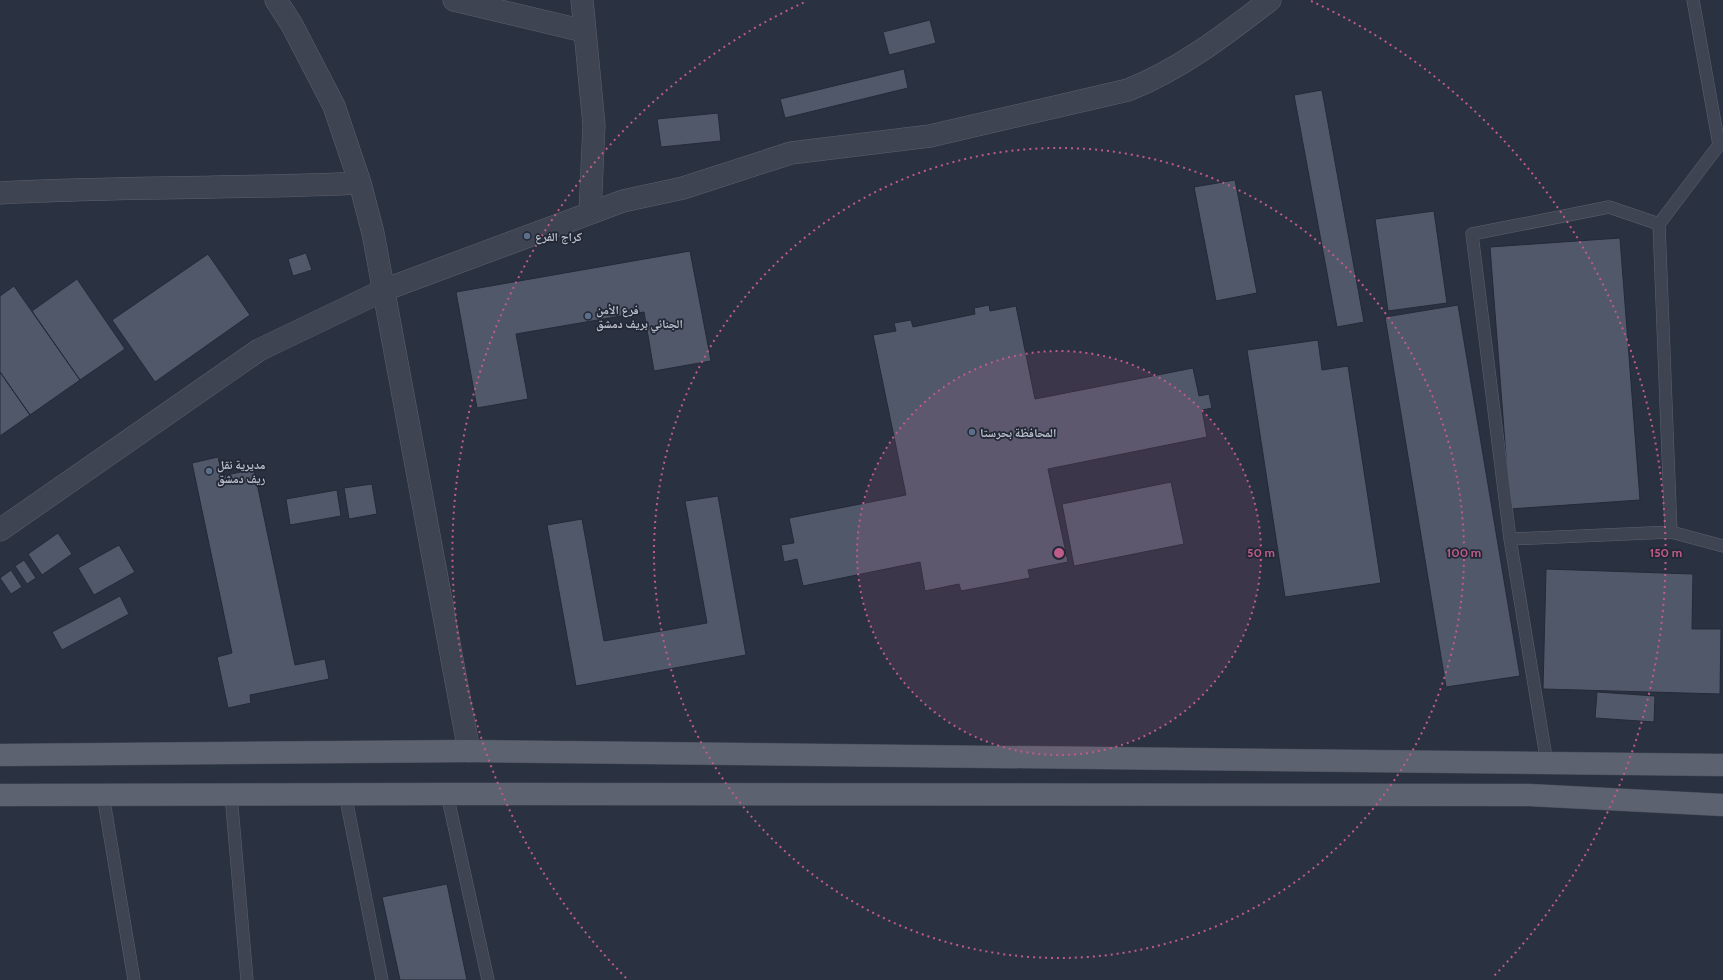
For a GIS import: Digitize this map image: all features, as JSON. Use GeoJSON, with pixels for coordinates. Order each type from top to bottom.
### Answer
{"type":"FeatureCollection","features":[{"type":"Feature","properties":{"kind":"main road"},"geometry":{"type":"LineString","coordinates":[[0,755],[469,751],[1723,765]]}},
{"type":"Feature","properties":{"kind":"main road"},"geometry":{"type":"LineString","coordinates":[[0,795],[1528,795],[1723,805]]}},
{"type":"Feature","properties":{"kind":"street"},"geometry":{"type":"LineString","coordinates":[[276,0],[292,25],[334,106],[360,184],[374,233],[469,751]]}},
{"type":"Feature","properties":{"kind":"street"},"geometry":{"type":"LineString","coordinates":[[454,0],[584,31]]}},
{"type":"Feature","properties":{"kind":"street"},"geometry":{"type":"LineString","coordinates":[[582,0],[594,125],[590,213]]}},
{"type":"Feature","properties":{"kind":"street"},"geometry":{"type":"LineString","coordinates":[[0,530],[259,350],[384,290],[623,201],[683,188],[791,153],[930,136],[1128,90],[1149,81],[1194,56],[1270,0]]}},
{"type":"Feature","properties":{"kind":"street"},"geometry":{"type":"LineString","coordinates":[[0,193],[97,188],[277,187],[360,184]]}},
{"type":"Feature","properties":{"kind":"lane"},"geometry":{"type":"LineString","coordinates":[[1672,532],[1659,224],[1721,145],[1693,0]]}},
{"type":"Feature","properties":{"kind":"lane"},"geometry":{"type":"LineString","coordinates":[[1547,763],[1510,539],[1472,234],[1609,208],[1659,224]]}},
{"type":"Feature","properties":{"kind":"lane"},"geometry":{"type":"LineString","coordinates":[[1510,539],[1672,532],[1723,546]]}},
{"type":"Feature","properties":{"kind":"lane"},"geometry":{"type":"LineString","coordinates":[[231,794],[247,980]]}},
{"type":"Feature","properties":{"kind":"lane"},"geometry":{"type":"LineString","coordinates":[[345,794],[382,980]]}},
{"type":"Feature","properties":{"kind":"lane"},"geometry":{"type":"LineString","coordinates":[[447,794],[488,980]]}},
{"type":"Feature","properties":{"kind":"lane"},"geometry":{"type":"LineString","coordinates":[[103,795],[134,980]]}},
{"type":"Feature","properties":{"kind":"building"},"geometry":{"type":"Polygon","coordinates":[[[930,20],[936,43],[889,55],[883,32],[930,20]]]}},
{"type":"Feature","properties":{"kind":"building"},"geometry":{"type":"Polygon","coordinates":[[[904,69],[908,88],[785,118],[780,99],[904,69]]]}},
{"type":"Feature","properties":{"kind":"building"},"geometry":{"type":"Polygon","coordinates":[[[1322,90],[1364,322],[1337,327],[1294,95],[1322,90]]]}},
{"type":"Feature","properties":{"kind":"building"},"geometry":{"type":"Polygon","coordinates":[[[718,113],[721,141],[661,147],[657,119],[718,113]]]}},
{"type":"Feature","properties":{"kind":"building"},"geometry":{"type":"Polygon","coordinates":[[[1235,180],[1257,293],[1216,301],[1194,187],[1235,180]]]}},
{"type":"Feature","properties":{"kind":"building"},"geometry":{"type":"Polygon","coordinates":[[[1434,211],[1447,303],[1388,311],[1375,219],[1434,211]]]}},
{"type":"Feature","properties":{"kind":"building"},"geometry":{"type":"Polygon","coordinates":[[[1620,238],[1640,500],[1510,509],[1490,247],[1620,238]]]}},
{"type":"Feature","properties":{"kind":"building"},"geometry":{"type":"Polygon","coordinates":[[[690,251],[711,361],[654,371],[644,312],[516,334],[528,399],[477,408],[456,292],[690,251]]]}},
{"type":"Feature","properties":{"kind":"building"},"geometry":{"type":"Polygon","coordinates":[[[306,253],[312,270],[293,276],[288,259],[306,253]]]}},
{"type":"Feature","properties":{"kind":"building"},"geometry":{"type":"Polygon","coordinates":[[[208,254],[250,315],[155,382],[112,320],[208,254]]]}},
{"type":"Feature","properties":{"kind":"building"},"geometry":{"type":"Polygon","coordinates":[[[77,279],[125,349],[80,380],[32,311],[77,279]]]}},
{"type":"Feature","properties":{"kind":"building"},"geometry":{"type":"Polygon","coordinates":[[[14,286],[80,380],[30,415],[0,372],[0,296],[14,286]]]}},
{"type":"Feature","properties":{"kind":"building"},"geometry":{"type":"Polygon","coordinates":[[[989,305],[990,311],[1016,306],[1035,399],[1193,368],[1199,396],[1209,394],[1212,408],[1202,410],[1207,437],[1048,469],[1068,562],[1028,570],[1030,578],[961,591],[959,584],[925,591],[920,562],[803,586],[797,559],[784,562],[781,545],[794,543],[789,518],[906,495],[873,335],[896,331],[894,323],[911,320],[913,327],[975,314],[974,308],[989,305]]]}},
{"type":"Feature","properties":{"kind":"building"},"geometry":{"type":"Polygon","coordinates":[[[1458,305],[1520,676],[1446,687],[1385,317],[1458,305]]]}},
{"type":"Feature","properties":{"kind":"building"},"geometry":{"type":"Polygon","coordinates":[[[1318,340],[1322,370],[1348,366],[1381,583],[1285,597],[1247,350],[1318,340]]]}},
{"type":"Feature","properties":{"kind":"building"},"geometry":{"type":"Polygon","coordinates":[[[0,372],[30,415],[0,436],[0,372]]]}},
{"type":"Feature","properties":{"kind":"building"},"geometry":{"type":"Polygon","coordinates":[[[218,457],[222,476],[254,469],[295,665],[325,659],[329,679],[250,695],[251,703],[228,708],[217,657],[232,653],[192,463],[218,457]]]}},
{"type":"Feature","properties":{"kind":"building"},"geometry":{"type":"Polygon","coordinates":[[[1171,482],[1184,544],[1074,566],[1062,504],[1171,482]]]}},
{"type":"Feature","properties":{"kind":"building"},"geometry":{"type":"Polygon","coordinates":[[[372,484],[377,514],[349,519],[344,488],[372,484]]]}},
{"type":"Feature","properties":{"kind":"building"},"geometry":{"type":"Polygon","coordinates":[[[337,490],[341,516],[290,525],[286,499],[337,490]]]}},
{"type":"Feature","properties":{"kind":"building"},"geometry":{"type":"Polygon","coordinates":[[[718,496],[746,655],[576,686],[547,525],[582,519],[604,641],[707,623],[685,501],[718,496]]]}},
{"type":"Feature","properties":{"kind":"building"},"geometry":{"type":"Polygon","coordinates":[[[58,533],[72,554],[42,575],[28,554],[58,533]]]}},
{"type":"Feature","properties":{"kind":"building"},"geometry":{"type":"Polygon","coordinates":[[[119,545],[135,572],[94,595],[78,568],[119,545]]]}},
{"type":"Feature","properties":{"kind":"building"},"geometry":{"type":"Polygon","coordinates":[[[24,560],[36,578],[27,584],[15,566],[24,560]]]}},
{"type":"Feature","properties":{"kind":"building"},"geometry":{"type":"Polygon","coordinates":[[[1546,569],[1693,574],[1692,629],[1721,629],[1720,694],[1543,689],[1546,569]]]}},
{"type":"Feature","properties":{"kind":"building"},"geometry":{"type":"Polygon","coordinates":[[[11,570],[22,587],[11,594],[0,578],[11,570]]]}},
{"type":"Feature","properties":{"kind":"building"},"geometry":{"type":"Polygon","coordinates":[[[120,596],[129,614],[62,650],[52,632],[120,596]]]}},
{"type":"Feature","properties":{"kind":"building"},"geometry":{"type":"Polygon","coordinates":[[[1597,692],[1655,696],[1654,722],[1595,718],[1597,692]]]}},
{"type":"Feature","properties":{"kind":"building"},"geometry":{"type":"Polygon","coordinates":[[[447,884],[467,980],[400,980],[382,897],[447,884]]]}},
{"type":"Feature","properties":{"kind":"place","name":"كراج الفرع"},"geometry":{"type":"Point","coordinates":[527,236]}},
{"type":"Feature","properties":{"kind":"place","name":"فرع الأمن الجنائي بريف دمشق"},"geometry":{"type":"Point","coordinates":[588,316]}},
{"type":"Feature","properties":{"kind":"place","name":"المحافظة بحرستا"},"geometry":{"type":"Point","coordinates":[972,432]}},
{"type":"Feature","properties":{"kind":"place","name":"مديرية نقل ريف دمشق"},"geometry":{"type":"Point","coordinates":[209,471]}}]}
